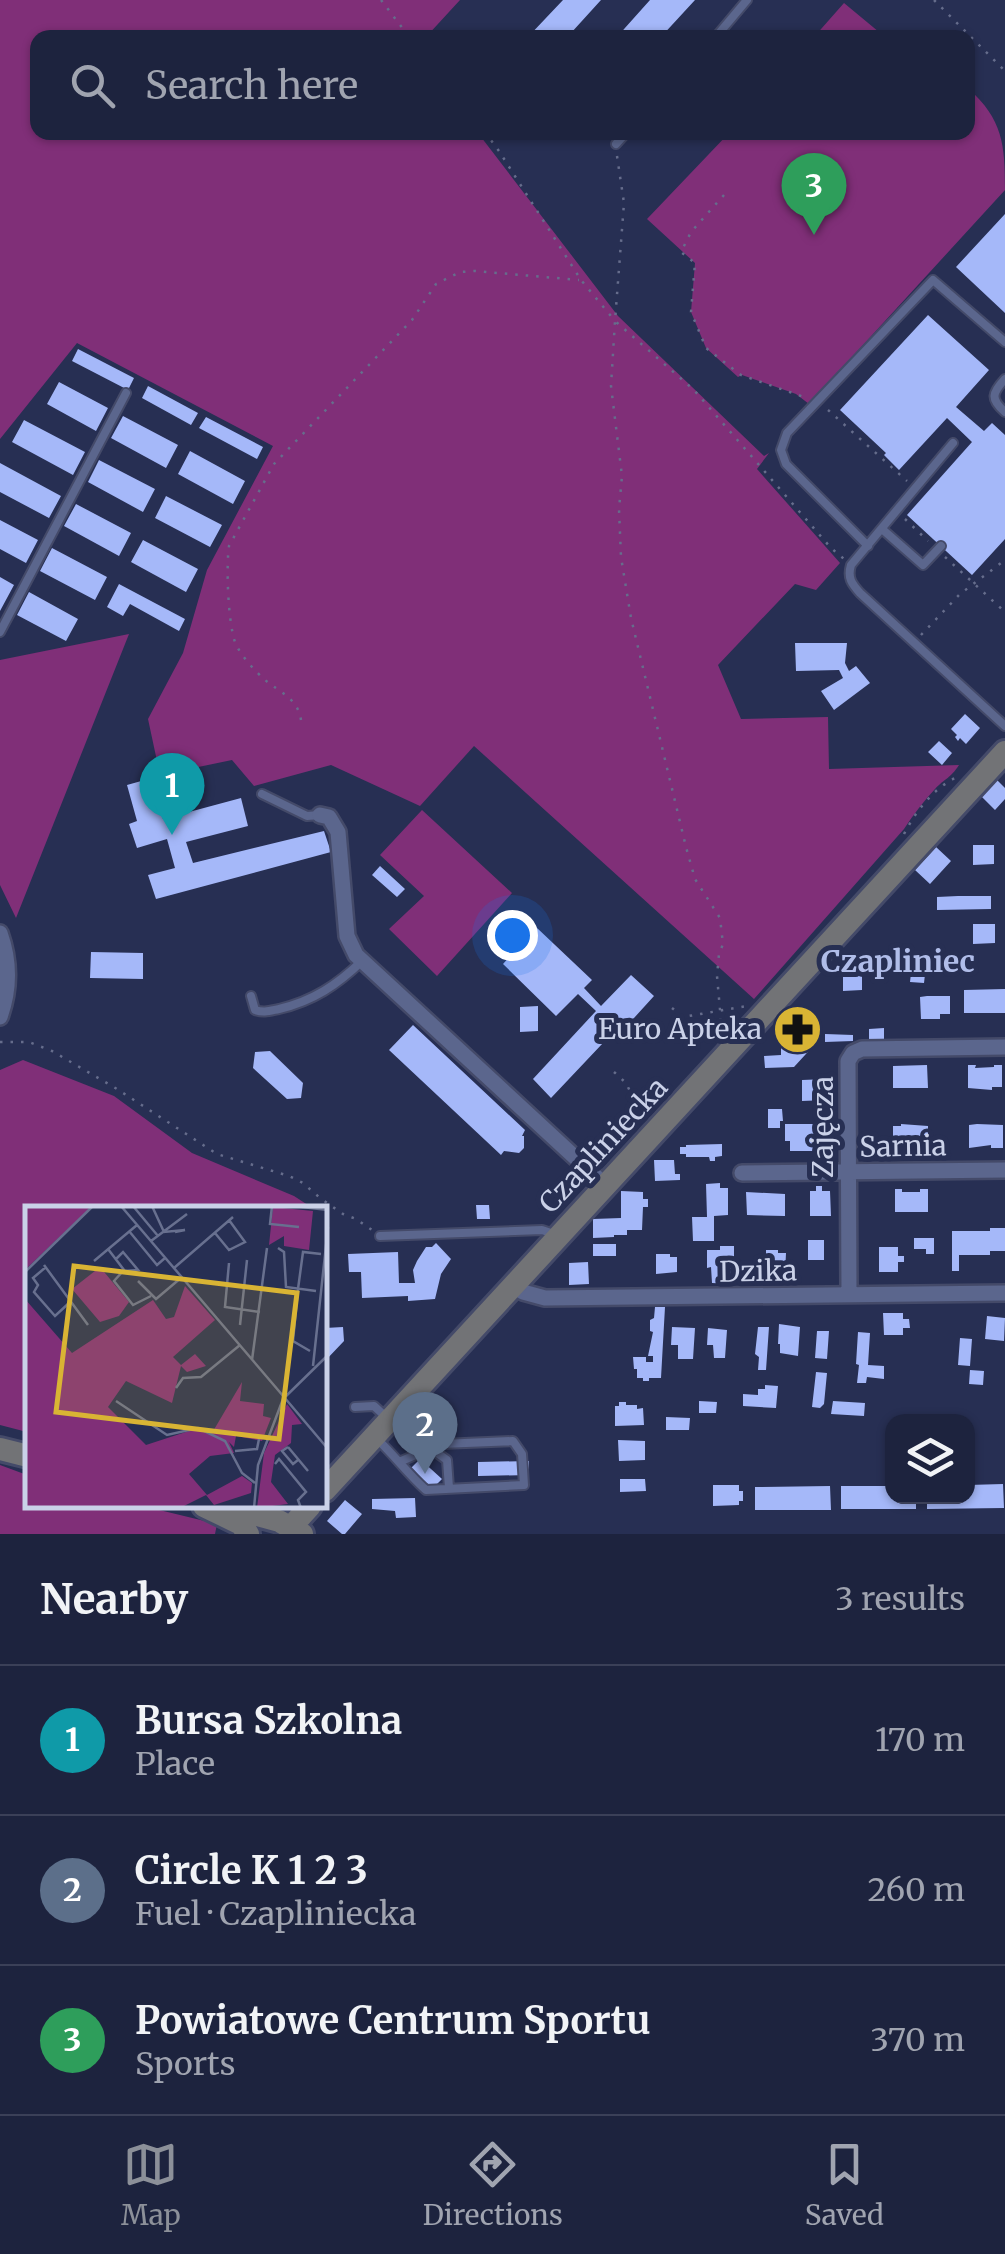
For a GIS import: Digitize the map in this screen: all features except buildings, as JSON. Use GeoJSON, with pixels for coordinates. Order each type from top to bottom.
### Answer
{"type":"FeatureCollection","features":[{"type":"Feature","properties":{"kind":"main road","name":"Czapliniecka"},"geometry":{"type":"LineString","coordinates":[[328,1487],[1005,752]]}},
{"type":"Feature","properties":{"kind":"main road"},"geometry":{"type":"LineString","coordinates":[[0,1449],[25,1455]]}},
{"type":"Feature","properties":{"kind":"main road"},"geometry":{"type":"LineString","coordinates":[[210,1509],[241,1524],[248,1534]]}},
{"type":"Feature","properties":{"kind":"main road"},"geometry":{"type":"LineString","coordinates":[[233,1509],[297,1530]]}},
{"type":"Feature","properties":{"kind":"street"},"geometry":{"type":"LineString","coordinates":[[320,815],[329,817],[338,832],[348,941],[362,961],[606,1186]]}},
{"type":"Feature","properties":{"kind":"street"},"geometry":{"type":"LineString","coordinates":[[0,933],[8,970],[6,1001],[0,1017]]}},
{"type":"Feature","properties":{"kind":"street","name":"Zajęcza"},"geometry":{"type":"LineString","coordinates":[[848,1295],[848,1061],[853,1053],[862,1049],[1005,1047]]}},
{"type":"Feature","properties":{"kind":"street","name":"Sarnia"},"geometry":{"type":"LineString","coordinates":[[742,1173],[1005,1170]]}},
{"type":"Feature","properties":{"kind":"street","name":"Dzika"},"geometry":{"type":"LineString","coordinates":[[514,1286],[544,1298],[1005,1293]]}},
{"type":"Feature","properties":{"kind":"lane"},"geometry":{"type":"LineString","coordinates":[[722,30],[747,0]]}},
{"type":"Feature","properties":{"kind":"lane"},"geometry":{"type":"LineString","coordinates":[[616,144],[620,140]]}},
{"type":"Feature","properties":{"kind":"lane"},"geometry":{"type":"LineString","coordinates":[[868,546],[786,464],[781,450],[787,433],[933,280],[1005,342]]}},
{"type":"Feature","properties":{"kind":"lane"},"geometry":{"type":"LineString","coordinates":[[1005,379],[994,396],[1005,412]]}},
{"type":"Feature","properties":{"kind":"lane"},"geometry":{"type":"LineString","coordinates":[[0,632],[126,393]]}},
{"type":"Feature","properties":{"kind":"lane"},"geometry":{"type":"LineString","coordinates":[[953,443],[848,572],[850,582],[860,594],[1005,726]]}},
{"type":"Feature","properties":{"kind":"lane"},"geometry":{"type":"LineString","coordinates":[[882,529],[922,565],[939,548]]}},
{"type":"Feature","properties":{"kind":"lane"},"geometry":{"type":"LineString","coordinates":[[262,794],[307,816],[320,815]]}},
{"type":"Feature","properties":{"kind":"lane"},"geometry":{"type":"LineString","coordinates":[[251,996],[255,1010],[262,1012],[297,1005],[340,982],[362,961]]}},
{"type":"Feature","properties":{"kind":"lane"},"geometry":{"type":"LineString","coordinates":[[380,1236],[542,1230],[558,1237]]}},
{"type":"Feature","properties":{"kind":"lane"},"geometry":{"type":"LineString","coordinates":[[355,1407],[374,1406],[399,1462],[426,1490],[524,1484],[522,1454],[512,1441],[441,1444],[399,1462]]}},
{"type":"Feature","properties":{"kind":"lane"},"geometry":{"type":"LineString","coordinates":[[430,1448],[448,1460],[449,1488]]}},
{"type":"Feature","properties":{"kind":"path"},"geometry":{"type":"LineString","coordinates":[[381,0],[404,30]]}},
{"type":"Feature","properties":{"kind":"path"},"geometry":{"type":"LineString","coordinates":[[934,0],[964,30]]}},
{"type":"Feature","properties":{"kind":"path"},"geometry":{"type":"LineString","coordinates":[[975,42],[1005,72]]}},
{"type":"Feature","properties":{"kind":"path"},"geometry":{"type":"LineString","coordinates":[[491,140],[581,280],[616,321],[694,390],[831,548],[851,565]]}},
{"type":"Feature","properties":{"kind":"path"},"geometry":{"type":"LineString","coordinates":[[616,144],[624,203],[612,386],[622,476],[621,557],[631,618],[695,878],[720,918],[724,944],[717,976],[722,1033]]}},
{"type":"Feature","properties":{"kind":"path"},"geometry":{"type":"LineString","coordinates":[[724,195],[691,232],[681,252],[695,263],[691,312],[706,348],[742,375],[818,402],[916,488]]}},
{"type":"Feature","properties":{"kind":"path"},"geometry":{"type":"LineString","coordinates":[[301,720],[295,702],[262,678],[242,653],[233,630],[229,546],[274,464],[412,320],[436,284],[446,278],[475,271],[581,280]]}},
{"type":"Feature","properties":{"kind":"path"},"geometry":{"type":"LineString","coordinates":[[896,512],[1005,612]]}},
{"type":"Feature","properties":{"kind":"path"},"geometry":{"type":"LineString","coordinates":[[914,643],[960,594],[1005,560]]}},
{"type":"Feature","properties":{"kind":"path"},"geometry":{"type":"LineString","coordinates":[[672,1008],[683,1017],[746,1006]]}},
{"type":"Feature","properties":{"kind":"path"},"geometry":{"type":"LineString","coordinates":[[0,1042],[29,1042],[52,1051],[217,1154],[303,1183],[380,1236]]}},
{"type":"Feature","properties":{"kind":"path"},"geometry":{"type":"LineString","coordinates":[[614,1072],[626,1083],[644,1119]]}},
{"type":"Feature","properties":{"kind":"shaded area"},"geometry":{"type":"Polygon","coordinates":[[[0,0],[460,0],[432,30],[30,30],[30,140],[483,140],[618,316],[764,456],[769,453],[757,469],[840,563],[816,590],[795,584],[718,665],[741,719],[828,717],[829,769],[959,765],[754,999],[474,746],[420,806],[331,765],[254,786],[232,760],[160,775],[148,719],[183,653],[207,570],[273,446],[77,343],[0,439],[0,0]]]}},
{"type":"Feature","properties":{"kind":"shaded area"},"geometry":{"type":"Polygon","coordinates":[[[844,3],[877,30],[820,30],[844,3]]]}},
{"type":"Feature","properties":{"kind":"shaded area"},"geometry":{"type":"Polygon","coordinates":[[[975,95],[989,111],[1000,134],[1005,190],[809,404],[796,394],[742,375],[738,377],[706,348],[691,312],[695,263],[647,219],[722,140],[975,140],[975,95]]]}},
{"type":"Feature","properties":{"kind":"shaded area"},"geometry":{"type":"Polygon","coordinates":[[[129,634],[16,918],[0,885],[0,660],[129,634]]]}},
{"type":"Feature","properties":{"kind":"shaded area"},"geometry":{"type":"Polygon","coordinates":[[[422,810],[512,893],[437,976],[389,929],[424,896],[380,855],[422,810]]]}},
{"type":"Feature","properties":{"kind":"shaded area"},"geometry":{"type":"Polygon","coordinates":[[[23,1060],[114,1096],[192,1153],[309,1206],[25,1206],[25,1431],[0,1425],[0,1070],[23,1060]]]}},
{"type":"Feature","properties":{"kind":"shaded area"},"geometry":{"type":"Polygon","coordinates":[[[0,1465],[25,1474],[25,1509],[155,1509],[217,1524],[215,1534],[0,1534],[0,1465]]]}},
{"type":"Feature","properties":{"kind":"place","name":"Powiatowe Centrum Sportu"},"geometry":{"type":"Point","coordinates":[814,235]}},
{"type":"Feature","properties":{"kind":"place","name":"Bursa Szkolna"},"geometry":{"type":"Point","coordinates":[172,835]}},
{"type":"Feature","properties":{"kind":"place","name":"Euro Apteka"},"geometry":{"type":"Point","coordinates":[797,1029]}},
{"type":"Feature","properties":{"kind":"place","name":"Circle K 1 2 3"},"geometry":{"type":"Point","coordinates":[425,1474]}},
{"type":"Feature","properties":{"kind":"district","name":"Czapliniec"},"geometry":{"type":"Point","coordinates":[898,961]}}]}
